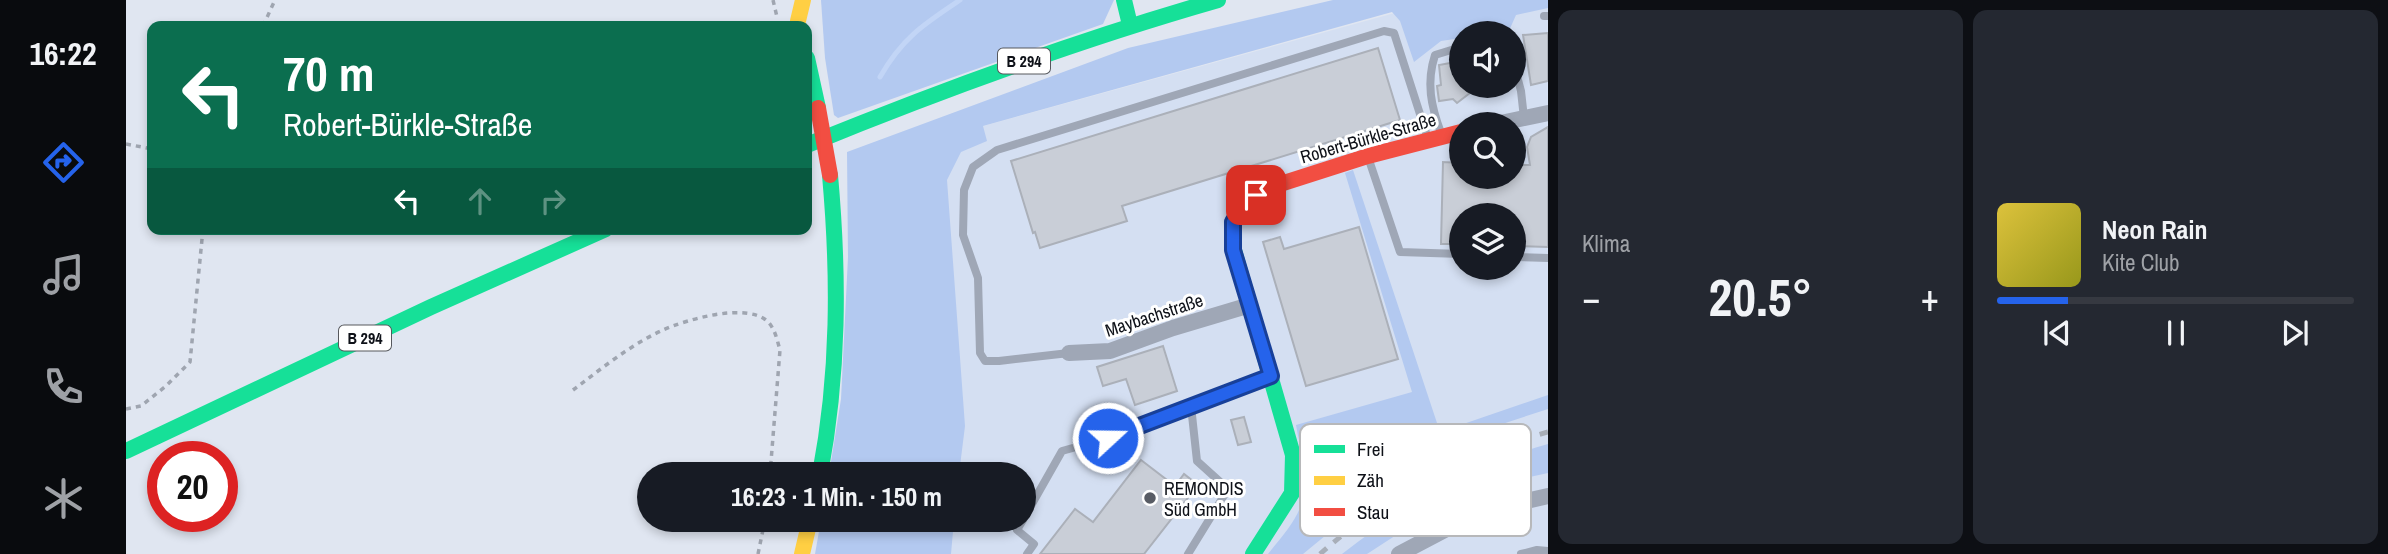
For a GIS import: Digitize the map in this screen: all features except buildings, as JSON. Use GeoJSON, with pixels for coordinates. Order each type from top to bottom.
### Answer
{"type":"FeatureCollection","features":[{"type":"Feature","properties":{"kind":"street"},"geometry":{"type":"LineString","coordinates":[[793,0],[798,21]]}},
{"type":"Feature","properties":{"kind":"street"},"geometry":{"type":"LineString","coordinates":[[800,21],[803,0]]}},
{"type":"Feature","properties":{"kind":"street"},"geometry":{"type":"LineString","coordinates":[[1124,0],[1138,23]]}},
{"type":"Feature","properties":{"kind":"street","name":"B 294"},"geometry":{"type":"LineString","coordinates":[[812,143],[903,105],[1138,23],[1218,0]]}},
{"type":"Feature","properties":{"kind":"street"},"geometry":{"type":"LineString","coordinates":[[1138,23],[1147,3]]}},
{"type":"Feature","properties":{"kind":"street"},"geometry":{"type":"LineString","coordinates":[[812,81],[831,175],[839,320],[830,428],[823,462]]}},
{"type":"Feature","properties":{"kind":"street"},"geometry":{"type":"LineString","coordinates":[[1526,118],[1548,113]]}},
{"type":"Feature","properties":{"kind":"street","name":"Robert-Bürkle-Straße"},"geometry":{"type":"LineString","coordinates":[[1253,554],[1292,493],[1293,455],[1233,250],[1233,222],[1245,203],[1268,188],[1368,156],[1449,135]]}},
{"type":"Feature","properties":{"kind":"street","name":"B 294"},"geometry":{"type":"LineString","coordinates":[[126,451],[431,307],[593,235]]}},
{"type":"Feature","properties":{"kind":"street","name":"Maybachstraße"},"geometry":{"type":"LineString","coordinates":[[1069,353],[1110,351],[1250,304]]}},
{"type":"Feature","properties":{"kind":"street"},"geometry":{"type":"LineString","coordinates":[[802,554],[807,532]]}},
{"type":"Feature","properties":{"kind":"street"},"geometry":{"type":"LineString","coordinates":[[1399,554],[1422,548],[1441,536]]}},
{"type":"Feature","properties":{"kind":"lane"},"geometry":{"type":"LineString","coordinates":[[1069,353],[985,361],[980,353],[978,278],[963,235],[964,190],[973,167],[997,150],[1384,31],[1394,33],[1435,138]]}},
{"type":"Feature","properties":{"kind":"lane"},"geometry":{"type":"LineString","coordinates":[[1435,138],[1429,73],[1435,55],[1449,51]]}},
{"type":"Feature","properties":{"kind":"lane"},"geometry":{"type":"LineString","coordinates":[[1368,156],[1400,252],[1449,254]]}},
{"type":"Feature","properties":{"kind":"lane"},"geometry":{"type":"LineString","coordinates":[[1526,257],[1548,258]]}},
{"type":"Feature","properties":{"kind":"lane"},"geometry":{"type":"LineString","coordinates":[[1036,496],[1062,451],[1108,438],[1271,376]]}},
{"type":"Feature","properties":{"kind":"lane"},"geometry":{"type":"LineString","coordinates":[[1188,554],[1228,489],[1198,461],[1191,406]]}},
{"type":"Feature","properties":{"kind":"lane"},"geometry":{"type":"LineString","coordinates":[[1019,532],[1034,544],[1027,554]]}},
{"type":"Feature","properties":{"kind":"lane"},"geometry":{"type":"LineString","coordinates":[[1521,554],[1537,550],[1548,551]]}},
{"type":"Feature","properties":{"kind":"path"},"geometry":{"type":"LineString","coordinates":[[265,21],[275,0]]}},
{"type":"Feature","properties":{"kind":"path"},"geometry":{"type":"LineString","coordinates":[[773,0],[778,21]]}},
{"type":"Feature","properties":{"kind":"path"},"geometry":{"type":"LineString","coordinates":[[126,144],[147,148]]}},
{"type":"Feature","properties":{"kind":"path"},"geometry":{"type":"LineString","coordinates":[[126,409],[141,406],[190,362],[202,235]]}},
{"type":"Feature","properties":{"kind":"path"},"geometry":{"type":"LineString","coordinates":[[573,390],[610,362],[662,330],[716,315],[736,312],[754,315],[766,320],[776,334],[780,350],[770,462]]}},
{"type":"Feature","properties":{"kind":"path"},"geometry":{"type":"LineString","coordinates":[[758,554],[763,532]]}},
{"type":"Feature","properties":{"kind":"shaded area"},"geometry":{"type":"Polygon","coordinates":[[[821,0],[1114,0],[1103,24],[838,118],[834,115],[825,58],[821,0]]]}},
{"type":"Feature","properties":{"kind":"shaded area"},"geometry":{"type":"Polygon","coordinates":[[[1333,0],[1548,0],[1548,8],[1516,15],[1513,21],[1449,21],[1449,40],[1441,41],[1414,62],[1400,21],[1392,12],[983,126],[987,141],[961,152],[947,180],[965,426],[960,462],[831,462],[841,399],[848,257],[847,152],[1128,48],[1333,0]]]}},
{"type":"Feature","properties":{"kind":"shaded area"},"geometry":{"type":"Polygon","coordinates":[[[1442,0],[1548,0],[1548,554],[826,554],[831,532],[1036,532],[1036,462],[842,462],[860,160],[1442,0]]]}},
{"type":"Feature","properties":{"kind":"shaded area"},"geometry":{"type":"Polygon","coordinates":[[[1353,170],[1437,424],[1300,424],[1300,444],[1296,425],[1412,392],[1345,173],[1353,170]]]}},
{"type":"Feature","properties":{"kind":"shaded area"},"geometry":{"type":"Polygon","coordinates":[[[1548,395],[1548,409],[1502,424],[1463,424],[1548,395]]]}},
{"type":"Feature","properties":{"kind":"shaded area"},"geometry":{"type":"Polygon","coordinates":[[[1548,444],[1548,473],[1531,477],[1531,449],[1548,444]]]}},
{"type":"Feature","properties":{"kind":"shaded area"},"geometry":{"type":"Polygon","coordinates":[[[1300,508],[1300,536],[1325,536],[1303,554],[1268,554],[1292,523],[1300,508]]]}},
{"type":"Feature","properties":{"kind":"shaded area"},"geometry":{"type":"Polygon","coordinates":[[[819,532],[953,532],[951,554],[815,554],[819,532]]]}},
{"type":"Feature","properties":{"kind":"shaded area"},"geometry":{"type":"Polygon","coordinates":[[[1365,536],[1395,536],[1367,554],[1342,554],[1365,536]]]}},
{"type":"Feature","properties":{"kind":"waterway"},"geometry":{"type":"LineString","coordinates":[[880,77],[905,42],[960,0]]}},
{"type":"Feature","properties":{"kind":"railway"},"geometry":{"type":"LineString","coordinates":[[1531,437],[1548,432]]}},
{"type":"Feature","properties":{"kind":"railway"},"geometry":{"type":"LineString","coordinates":[[1320,554],[1341,536]]}},
{"type":"Feature","properties":{"kind":"traffic: fast"},"geometry":{"type":"LineString","coordinates":[[1124,0],[1130,25]]}},
{"type":"Feature","properties":{"kind":"traffic: fast"},"geometry":{"type":"LineString","coordinates":[[812,143],[1011,67],[1218,0]]}},
{"type":"Feature","properties":{"kind":"traffic: fast"},"geometry":{"type":"LineString","coordinates":[[812,81],[818,108]]}},
{"type":"Feature","properties":{"kind":"traffic: fast"},"geometry":{"type":"LineString","coordinates":[[822,462],[834,362],[836,288],[830,175]]}},
{"type":"Feature","properties":{"kind":"traffic: fast"},"geometry":{"type":"LineString","coordinates":[[126,451],[431,307],[593,235]]}},
{"type":"Feature","properties":{"kind":"traffic: fast"},"geometry":{"type":"LineString","coordinates":[[1233,247],[1293,455],[1292,493],[1253,554]]}},
{"type":"Feature","properties":{"kind":"traffic: slow"},"geometry":{"type":"LineString","coordinates":[[798,21],[803,0]]}},
{"type":"Feature","properties":{"kind":"traffic: slow"},"geometry":{"type":"LineString","coordinates":[[802,554],[807,532]]}},
{"type":"Feature","properties":{"kind":"traffic: jam"},"geometry":{"type":"LineString","coordinates":[[818,108],[830,175]]}},
{"type":"Feature","properties":{"kind":"traffic: jam"},"geometry":{"type":"LineString","coordinates":[[1233,247],[1233,222],[1245,203],[1268,188],[1368,156],[1449,135]]}},
{"type":"Feature","properties":{"kind":"place","name":"REMONDIS Süd GmbH"},"geometry":{"type":"Point","coordinates":[1150,498]}},
{"type":"Feature","properties":{"kind":"route"},"geometry":{"type":"LineString","coordinates":[[1108,438],[1271,376],[1233,250],[1233,222],[1245,203],[1256,195]]}}]}
